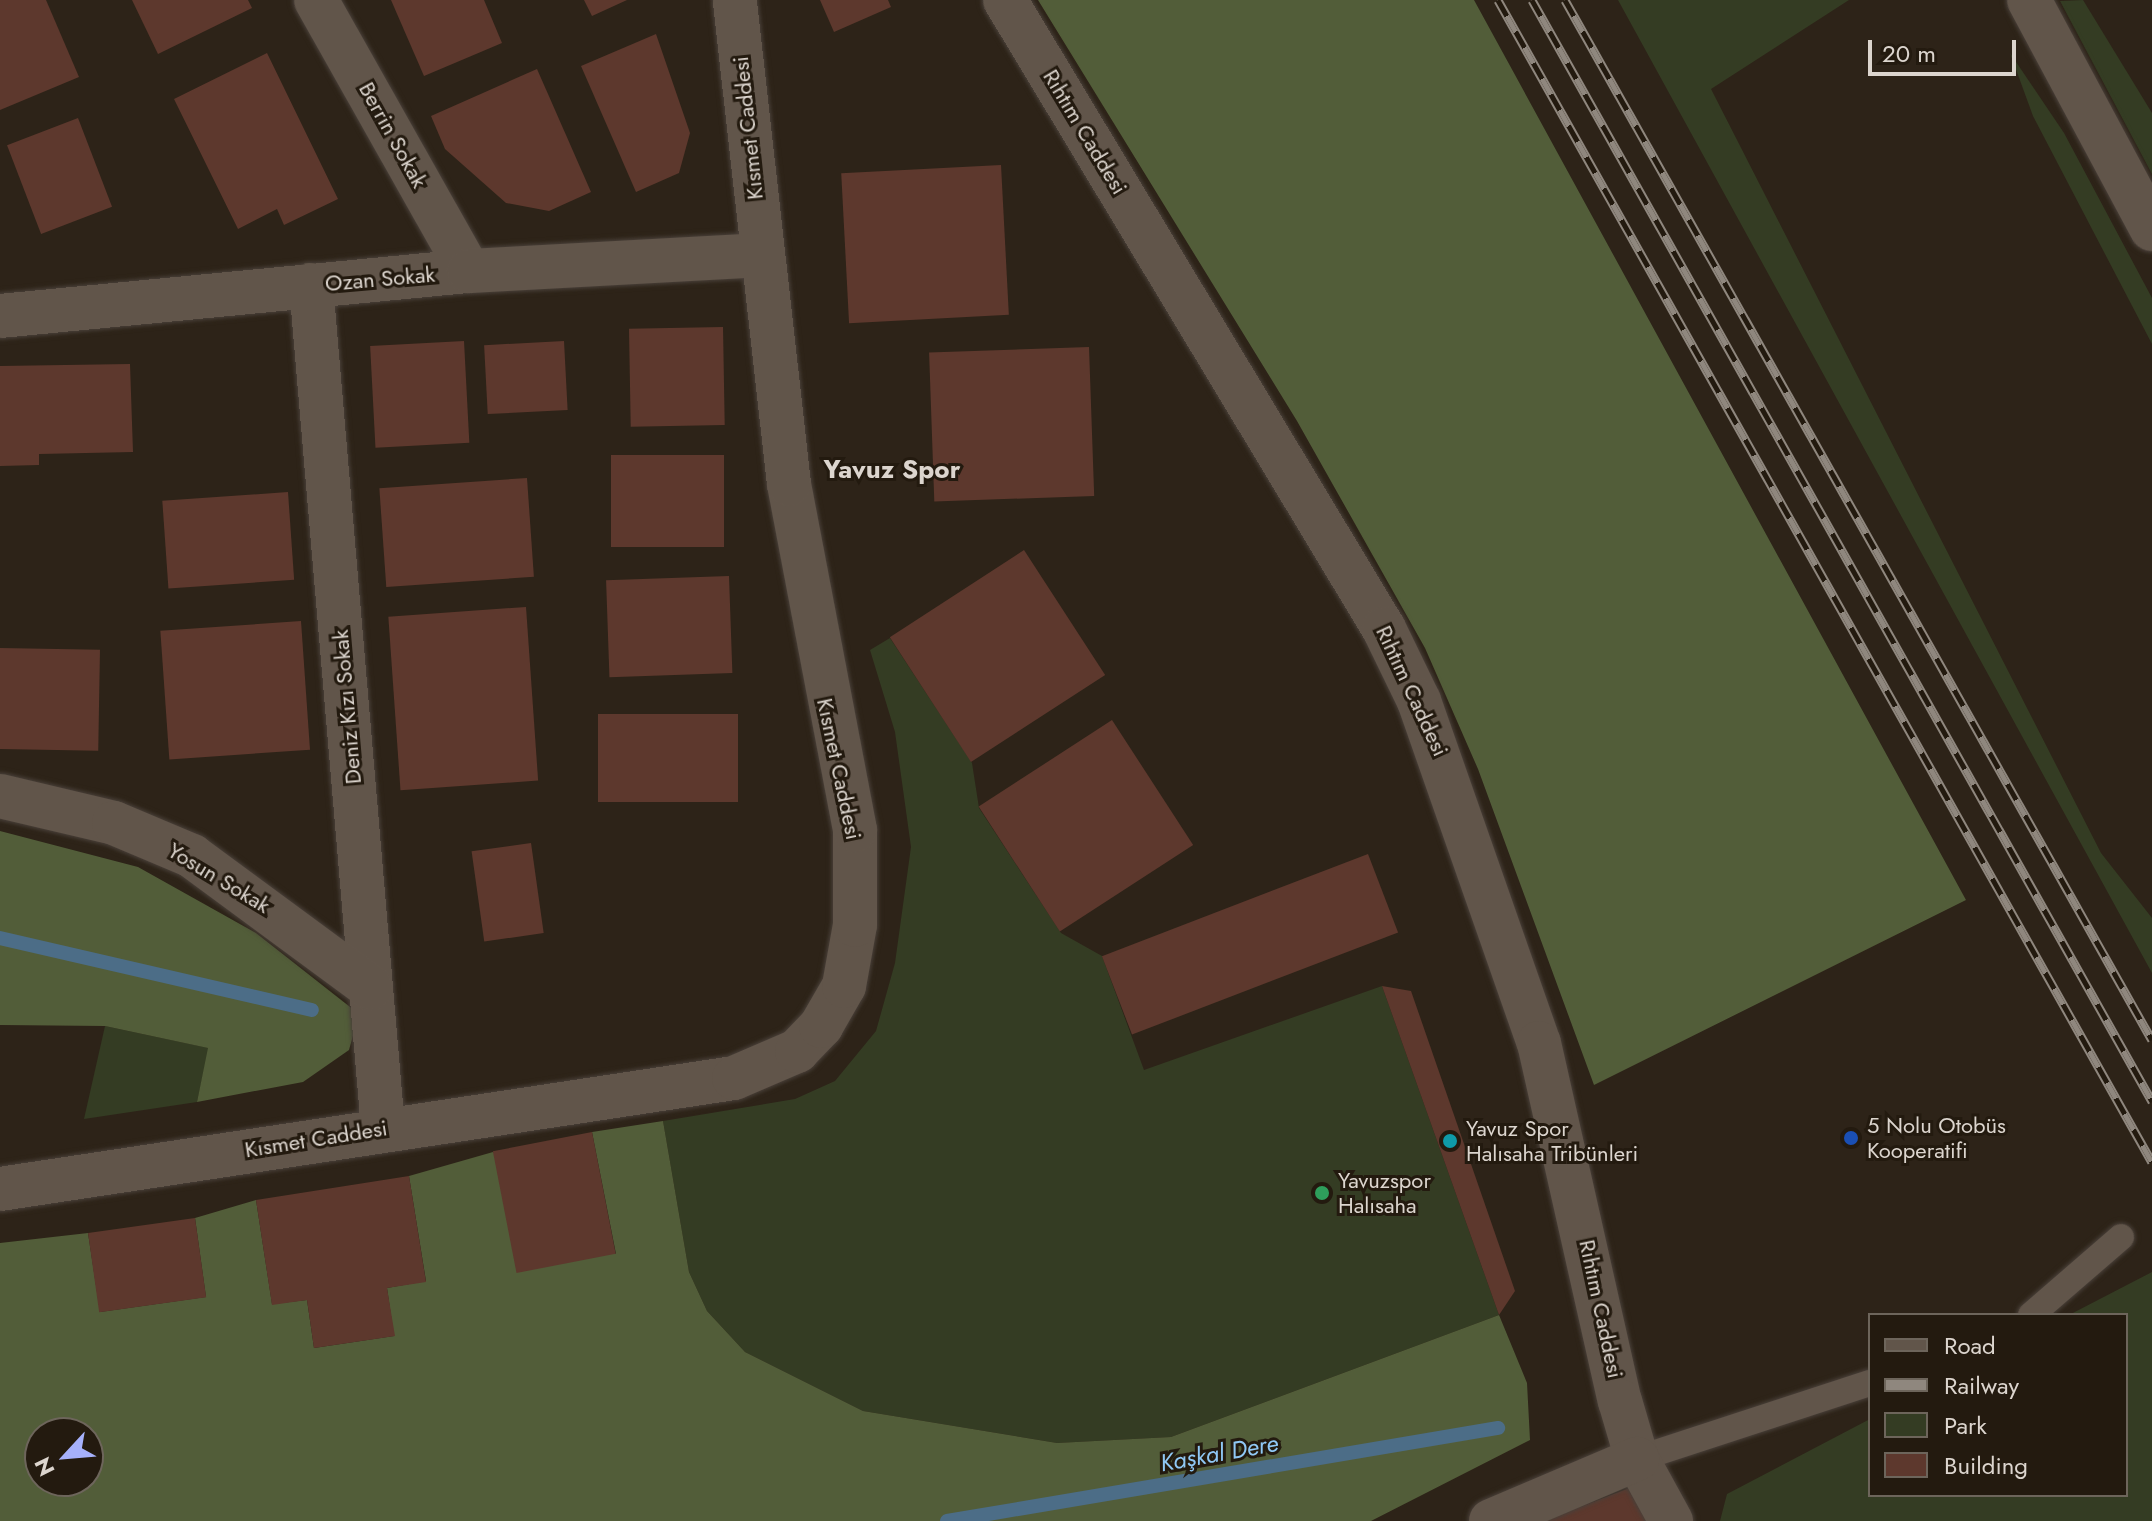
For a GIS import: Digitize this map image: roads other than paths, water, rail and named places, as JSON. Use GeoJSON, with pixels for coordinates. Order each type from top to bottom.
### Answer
{"type":"FeatureCollection","features":[{"type":"Feature","properties":{"kind":"street","name":"Berrin Sokak"},"geometry":{"type":"LineString","coordinates":[[316,0],[469,271]]}},
{"type":"Feature","properties":{"kind":"street","name":"Kısmet Caddesi"},"geometry":{"type":"LineString","coordinates":[[0,1189],[383,1128],[734,1078],[797,1051],[844,986],[855,925],[855,830],[809,616],[760,255],[735,0]]}},
{"type":"Feature","properties":{"kind":"street","name":"Rıhtım Caddesi"},"geometry":{"type":"LineString","coordinates":[[1005,0],[1384,629],[1419,701],[1539,1043],[1637,1459],[1671,1521]]}},
{"type":"Feature","properties":{"kind":"street"},"geometry":{"type":"LineString","coordinates":[[2029,0],[2152,229]]}},
{"type":"Feature","properties":{"kind":"street","name":"Ozan Sokak"},"geometry":{"type":"LineString","coordinates":[[0,316],[469,271],[760,255]]}},
{"type":"Feature","properties":{"kind":"street","name":"Deniz Kızı Sokak"},"geometry":{"type":"LineString","coordinates":[[311,285],[383,1128]]}},
{"type":"Feature","properties":{"kind":"street","name":"Yosun Sokak"},"geometry":{"type":"LineString","coordinates":[[0,796],[114,823],[192,856],[371,988]]}},
{"type":"Feature","properties":{"kind":"street"},"geometry":{"type":"LineString","coordinates":[[1491,1521],[1637,1459]]}},
{"type":"Feature","properties":{"kind":"lane"},"geometry":{"type":"LineString","coordinates":[[2033,1313],[2121,1237]]}},
{"type":"Feature","properties":{"kind":"lane"},"geometry":{"type":"LineString","coordinates":[[1637,1459],[1868,1384]]}},
{"type":"Feature","properties":{"kind":"waterway"},"geometry":{"type":"LineString","coordinates":[[0,938],[312,1010]]}},
{"type":"Feature","properties":{"kind":"waterway","name":"Kaşkal Dere"},"geometry":{"type":"LineString","coordinates":[[947,1521],[1498,1428]]}},
{"type":"Feature","properties":{"kind":"railway"},"geometry":{"type":"LineString","coordinates":[[1498,0],[2152,1162]]}},
{"type":"Feature","properties":{"kind":"railway"},"geometry":{"type":"LineString","coordinates":[[1532,0],[2152,1101]]}},
{"type":"Feature","properties":{"kind":"railway"},"geometry":{"type":"LineString","coordinates":[[1565,0],[2152,1040]]}},
{"type":"Feature","properties":{"kind":"place","name":"5 Nolu Otobüs Kooperatifi"},"geometry":{"type":"Point","coordinates":[1851,1138]}},
{"type":"Feature","properties":{"kind":"place","name":"Yavuz Spor Halısaha Tribünleri"},"geometry":{"type":"Point","coordinates":[1450,1141]}},
{"type":"Feature","properties":{"kind":"place","name":"Yavuzspor Halısaha"},"geometry":{"type":"Point","coordinates":[1322,1193]}},
{"type":"Feature","properties":{"kind":"district","name":"Yavuz Spor"},"geometry":{"type":"Point","coordinates":[892,470]}}]}
